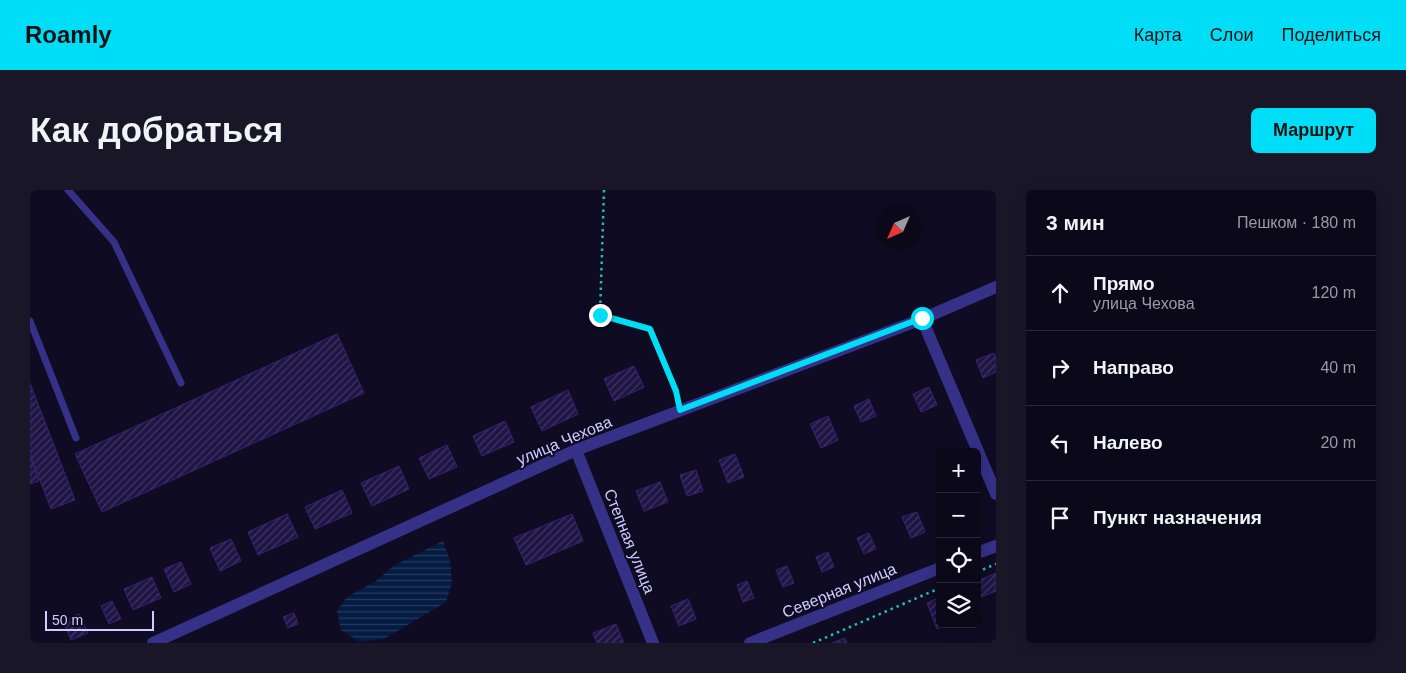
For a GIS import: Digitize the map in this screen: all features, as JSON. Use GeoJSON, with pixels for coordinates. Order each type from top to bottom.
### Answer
{"type":"FeatureCollection","features":[{"type":"Feature","properties":{"kind":"street","name":"улица Чехова"},"geometry":{"type":"LineString","coordinates":[[153,643],[576,450],[922,318],[996,287]]}},
{"type":"Feature","properties":{"kind":"street"},"geometry":{"type":"LineString","coordinates":[[922,318],[996,494]]}},
{"type":"Feature","properties":{"kind":"street","name":"Степная улица"},"geometry":{"type":"LineString","coordinates":[[576,450],[653,643]]}},
{"type":"Feature","properties":{"kind":"street"},"geometry":{"type":"LineString","coordinates":[[981,552],[996,546]]}},
{"type":"Feature","properties":{"kind":"street","name":"Северная улица"},"geometry":{"type":"LineString","coordinates":[[750,643],[936,570]]}},
{"type":"Feature","properties":{"kind":"lane"},"geometry":{"type":"LineString","coordinates":[[68,190],[114,242],[181,383]]}},
{"type":"Feature","properties":{"kind":"lane"},"geometry":{"type":"LineString","coordinates":[[30,321],[76,438]]}},
{"type":"Feature","properties":{"kind":"path"},"geometry":{"type":"LineString","coordinates":[[604,190],[600,315],[650,329],[676,391],[680,410]]}},
{"type":"Feature","properties":{"kind":"path"},"geometry":{"type":"LineString","coordinates":[[981,570],[996,564]]}},
{"type":"Feature","properties":{"kind":"path"},"geometry":{"type":"LineString","coordinates":[[813,643],[936,590]]}},
{"type":"Feature","properties":{"kind":"water"},"geometry":{"type":"Polygon","coordinates":[[[443,541],[450,560],[452,582],[446,602],[384,639],[360,642],[341,630],[337,611],[347,597],[376,581],[395,565],[443,541]]]}},
{"type":"Feature","properties":{"kind":"building"},"geometry":{"type":"Polygon","coordinates":[[[337,334],[364,393],[102,512],[75,454],[337,334]]]}},
{"type":"Feature","properties":{"kind":"building"},"geometry":{"type":"Polygon","coordinates":[[[994,353],[996,357],[996,372],[983,378],[976,360],[994,353]]]}},
{"type":"Feature","properties":{"kind":"building"},"geometry":{"type":"Polygon","coordinates":[[[634,366],[644,387],[614,401],[604,379],[634,366]]]}},
{"type":"Feature","properties":{"kind":"building"},"geometry":{"type":"Polygon","coordinates":[[[30,383],[75,500],[51,509],[30,454],[30,383]]]}},
{"type":"Feature","properties":{"kind":"building"},"geometry":{"type":"Polygon","coordinates":[[[929,387],[937,405],[921,412],[913,394],[929,387]]]}},
{"type":"Feature","properties":{"kind":"building"},"geometry":{"type":"Polygon","coordinates":[[[568,390],[578,414],[542,431],[531,407],[568,390]]]}},
{"type":"Feature","properties":{"kind":"building"},"geometry":{"type":"Polygon","coordinates":[[[869,399],[876,416],[861,422],[854,406],[869,399]]]}},
{"type":"Feature","properties":{"kind":"building"},"geometry":{"type":"Polygon","coordinates":[[[828,416],[838,440],[821,448],[810,424],[828,416]]]}},
{"type":"Feature","properties":{"kind":"building"},"geometry":{"type":"Polygon","coordinates":[[[505,421],[514,442],[482,456],[473,436],[505,421]]]}},
{"type":"Feature","properties":{"kind":"building"},"geometry":{"type":"Polygon","coordinates":[[[447,445],[457,467],[429,479],[419,458],[447,445]]]}},
{"type":"Feature","properties":{"kind":"building"},"geometry":{"type":"Polygon","coordinates":[[[735,454],[744,477],[728,483],[719,460],[735,454]]]}},
{"type":"Feature","properties":{"kind":"building"},"geometry":{"type":"Polygon","coordinates":[[[30,456],[39,481],[30,484],[30,456]]]}},
{"type":"Feature","properties":{"kind":"building"},"geometry":{"type":"Polygon","coordinates":[[[399,466],[409,489],[372,506],[361,483],[399,466]]]}},
{"type":"Feature","properties":{"kind":"building"},"geometry":{"type":"Polygon","coordinates":[[[696,470],[703,491],[687,496],[680,475],[696,470]]]}},
{"type":"Feature","properties":{"kind":"building"},"geometry":{"type":"Polygon","coordinates":[[[660,482],[668,502],[644,511],[636,491],[660,482]]]}},
{"type":"Feature","properties":{"kind":"building"},"geometry":{"type":"Polygon","coordinates":[[[342,490],[352,513],[315,529],[305,507],[342,490]]]}},
{"type":"Feature","properties":{"kind":"building"},"geometry":{"type":"Polygon","coordinates":[[[917,512],[925,532],[911,538],[902,517],[917,512]]]}},
{"type":"Feature","properties":{"kind":"building"},"geometry":{"type":"Polygon","coordinates":[[[287,514],[298,537],[258,555],[248,532],[287,514]]]}},
{"type":"Feature","properties":{"kind":"building"},"geometry":{"type":"Polygon","coordinates":[[[572,514],[583,541],[526,565],[514,538],[572,514]]]}},
{"type":"Feature","properties":{"kind":"building"},"geometry":{"type":"Polygon","coordinates":[[[869,533],[876,549],[864,554],[857,538],[869,533]]]}},
{"type":"Feature","properties":{"kind":"building"},"geometry":{"type":"Polygon","coordinates":[[[231,539],[241,561],[220,571],[210,548],[231,539]]]}},
{"type":"Feature","properties":{"kind":"building"},"geometry":{"type":"Polygon","coordinates":[[[828,552],[834,567],[822,572],[816,557],[828,552]]]}},
{"type":"Feature","properties":{"kind":"building"},"geometry":{"type":"Polygon","coordinates":[[[181,562],[191,584],[174,592],[164,569],[181,562]]]}},
{"type":"Feature","properties":{"kind":"building"},"geometry":{"type":"Polygon","coordinates":[[[787,566],[794,583],[783,587],[776,570],[787,566]]]}},
{"type":"Feature","properties":{"kind":"building"},"geometry":{"type":"Polygon","coordinates":[[[996,573],[996,591],[981,597],[981,579],[996,573]]]}},
{"type":"Feature","properties":{"kind":"building"},"geometry":{"type":"Polygon","coordinates":[[[152,577],[161,598],[133,610],[124,589],[152,577]]]}},
{"type":"Feature","properties":{"kind":"building"},"geometry":{"type":"Polygon","coordinates":[[[747,581],[754,598],[743,602],[737,585],[747,581]]]}},
{"type":"Feature","properties":{"kind":"building"},"geometry":{"type":"Polygon","coordinates":[[[688,599],[696,619],[679,626],[671,606],[688,599]]]}},
{"type":"Feature","properties":{"kind":"building"},"geometry":{"type":"Polygon","coordinates":[[[936,599],[936,626],[927,603],[936,599]]]}},
{"type":"Feature","properties":{"kind":"building"},"geometry":{"type":"Polygon","coordinates":[[[112,601],[121,619],[109,624],[101,606],[112,601]]]}},
{"type":"Feature","properties":{"kind":"building"},"geometry":{"type":"Polygon","coordinates":[[[294,613],[298,624],[288,628],[283,617],[294,613]]]}},
{"type":"Feature","properties":{"kind":"building"},"geometry":{"type":"Polygon","coordinates":[[[79,614],[88,633],[71,640],[63,621],[79,614]]]}},
{"type":"Feature","properties":{"kind":"building"},"geometry":{"type":"Polygon","coordinates":[[[616,624],[624,643],[597,643],[593,633],[616,624]]]}},
{"type":"Feature","properties":{"kind":"building"},"geometry":{"type":"Polygon","coordinates":[[[845,638],[847,643],[832,643],[845,638]]]}},
{"type":"Feature","properties":{"kind":"route"},"geometry":{"type":"LineString","coordinates":[[600,315],[650,329],[676,391],[680,410],[922,318]]}}]}
